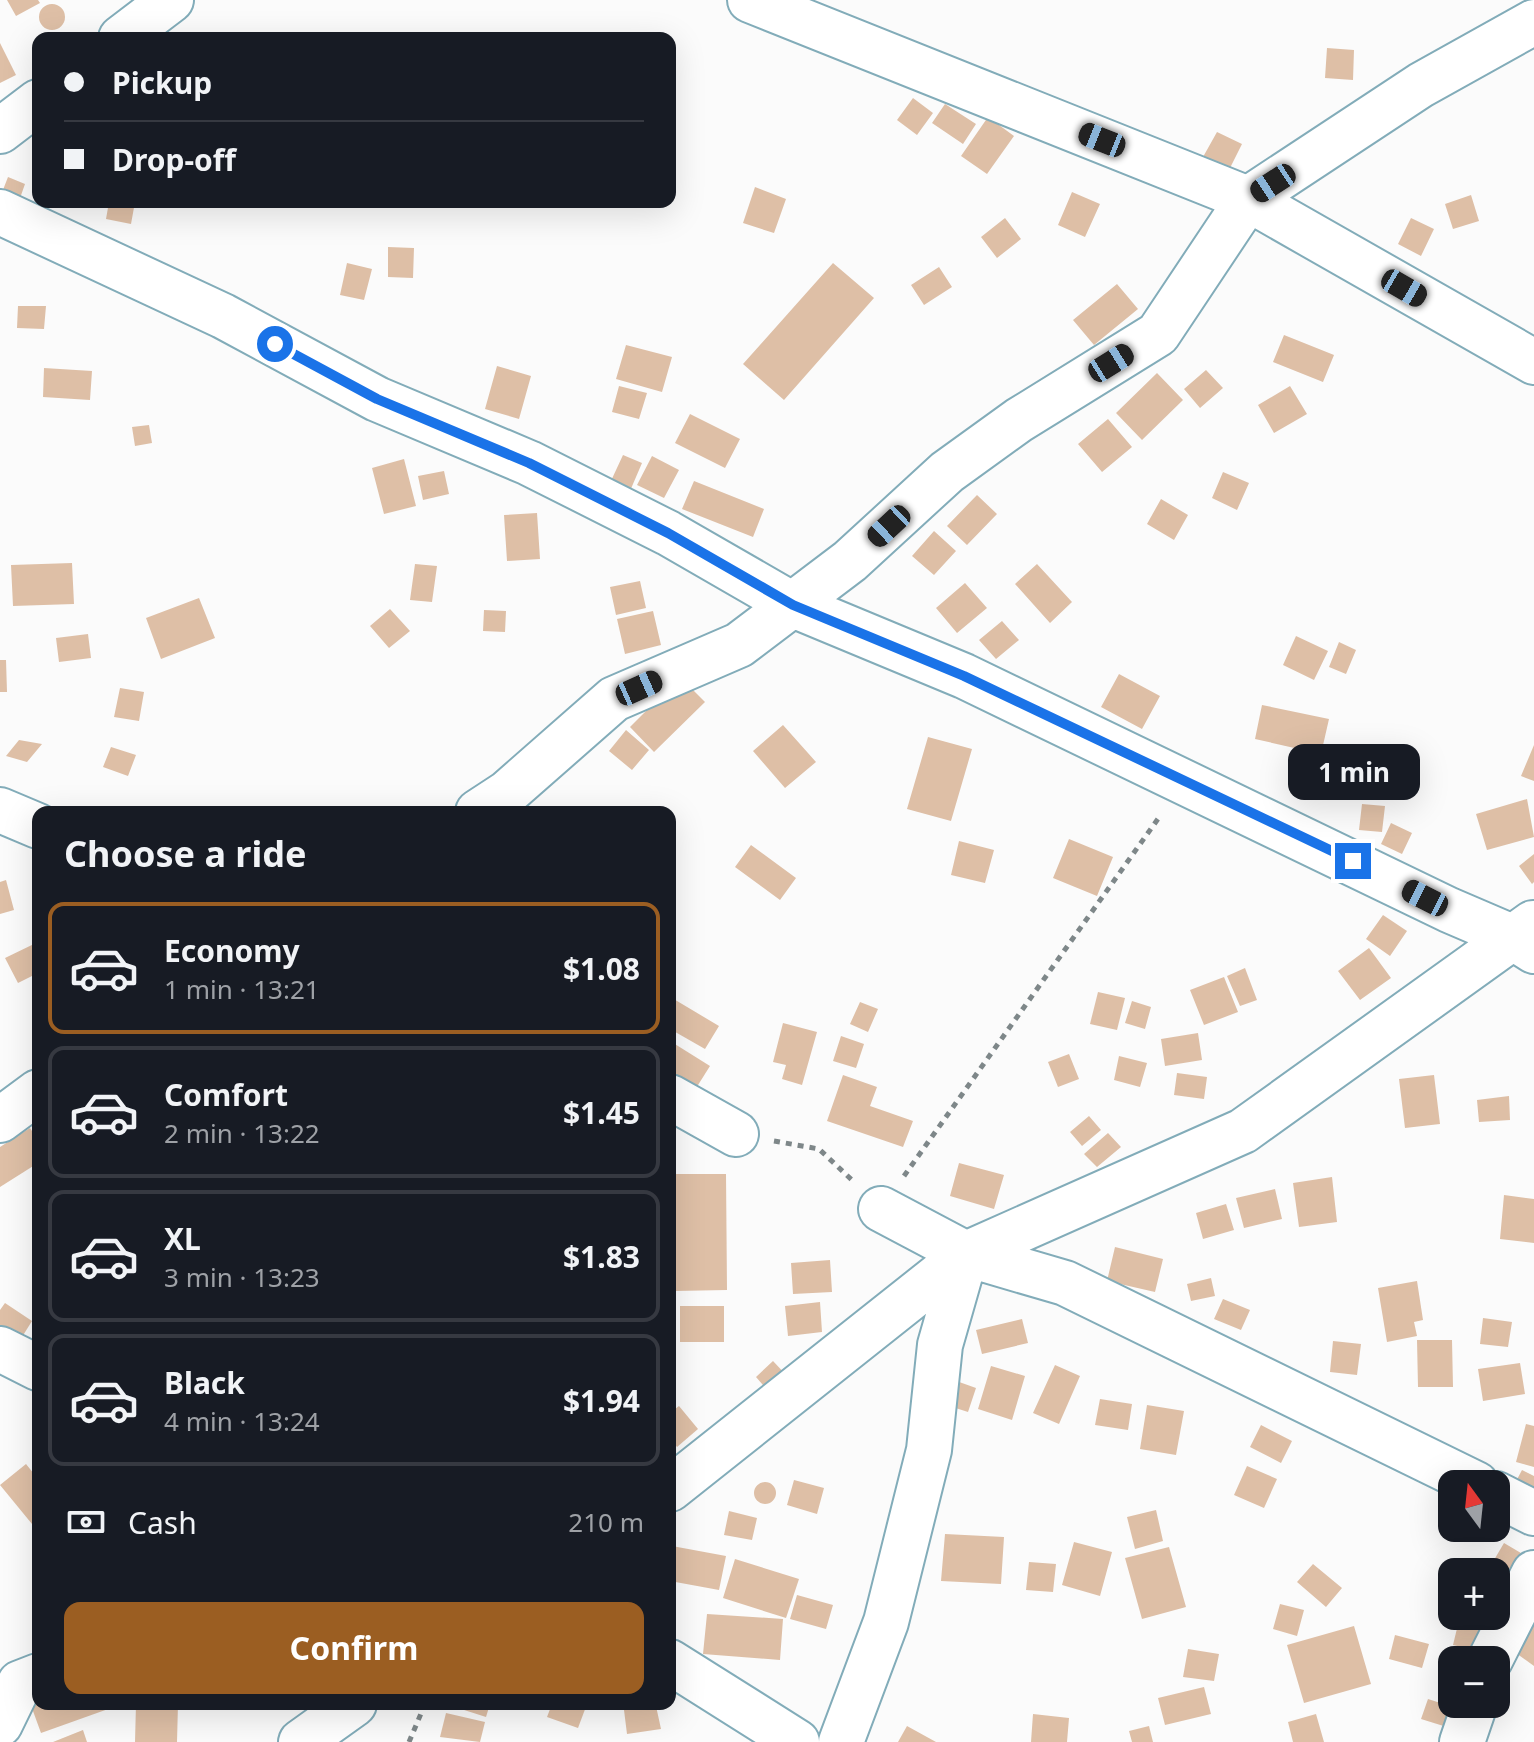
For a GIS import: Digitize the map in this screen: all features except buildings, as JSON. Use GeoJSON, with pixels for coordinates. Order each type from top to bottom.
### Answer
{"type":"FeatureCollection","features":[{"type":"Feature","properties":{"kind":"street"},"geometry":{"type":"LineString","coordinates":[[129,32],[171,0]]}},
{"type":"Feature","properties":{"kind":"street"},"geometry":{"type":"LineString","coordinates":[[750,0],[1248,199],[1534,362]]}},
{"type":"Feature","properties":{"kind":"street"},"geometry":{"type":"LineString","coordinates":[[487,806],[507,793],[614,699],[739,645],[850,561],[947,472],[1019,420],[1158,334],[1248,199],[1421,85],[1534,22]]}},
{"type":"Feature","properties":{"kind":"street"},"geometry":{"type":"LineString","coordinates":[[0,131],[32,107]]}},
{"type":"Feature","properties":{"kind":"street"},"geometry":{"type":"LineString","coordinates":[[0,212],[223,316],[377,399],[543,470],[668,533],[793,605],[964,676],[1183,783],[1527,937]]}},
{"type":"Feature","properties":{"kind":"street"},"geometry":{"type":"LineString","coordinates":[[0,810],[32,823]]}},
{"type":"Feature","properties":{"kind":"street"},"geometry":{"type":"LineString","coordinates":[[676,1484],[966,1254],[1243,1131],[1527,937]]}},
{"type":"Feature","properties":{"kind":"street"},"geometry":{"type":"LineString","coordinates":[[0,1120],[32,1096]]}},
{"type":"Feature","properties":{"kind":"street"},"geometry":{"type":"LineString","coordinates":[[676,1100],[736,1134]]}},
{"type":"Feature","properties":{"kind":"street"},"geometry":{"type":"LineString","coordinates":[[881,1209],[966,1254],[1065,1283],[1447,1470]]}},
{"type":"Feature","properties":{"kind":"street"},"geometry":{"type":"LineString","coordinates":[[841,1742],[886,1622],[929,1450],[940,1345],[966,1254]]}},
{"type":"Feature","properties":{"kind":"street"},"geometry":{"type":"LineString","coordinates":[[0,1349],[32,1365]]}},
{"type":"Feature","properties":{"kind":"street"},"geometry":{"type":"LineString","coordinates":[[1510,1501],[1534,1513]]}},
{"type":"Feature","properties":{"kind":"street"},"geometry":{"type":"LineString","coordinates":[[1497,1646],[1534,1573]]}},
{"type":"Feature","properties":{"kind":"street"},"geometry":{"type":"LineString","coordinates":[[676,1666],[797,1742]]}},
{"type":"Feature","properties":{"kind":"street"},"geometry":{"type":"LineString","coordinates":[[0,1724],[20,1683],[32,1678]]}},
{"type":"Feature","properties":{"kind":"street"},"geometry":{"type":"LineString","coordinates":[[301,1742],[346,1710]]}},
{"type":"Feature","properties":{"kind":"street"},"geometry":{"type":"LineString","coordinates":[[1462,1742],[1470,1718]]}},
{"type":"Feature","properties":{"kind":"path"},"geometry":{"type":"LineString","coordinates":[[736,1134],[819,1149],[881,1209],[1183,783]]}},
{"type":"Feature","properties":{"kind":"path"},"geometry":{"type":"LineString","coordinates":[[409,1742],[422,1710]]}},
{"type":"Feature","properties":{"kind":"route"},"geometry":{"type":"LineString","coordinates":[[275,344],[377,399],[529,463],[668,533],[793,605],[964,676],[1183,783],[1353,861]]}}]}
